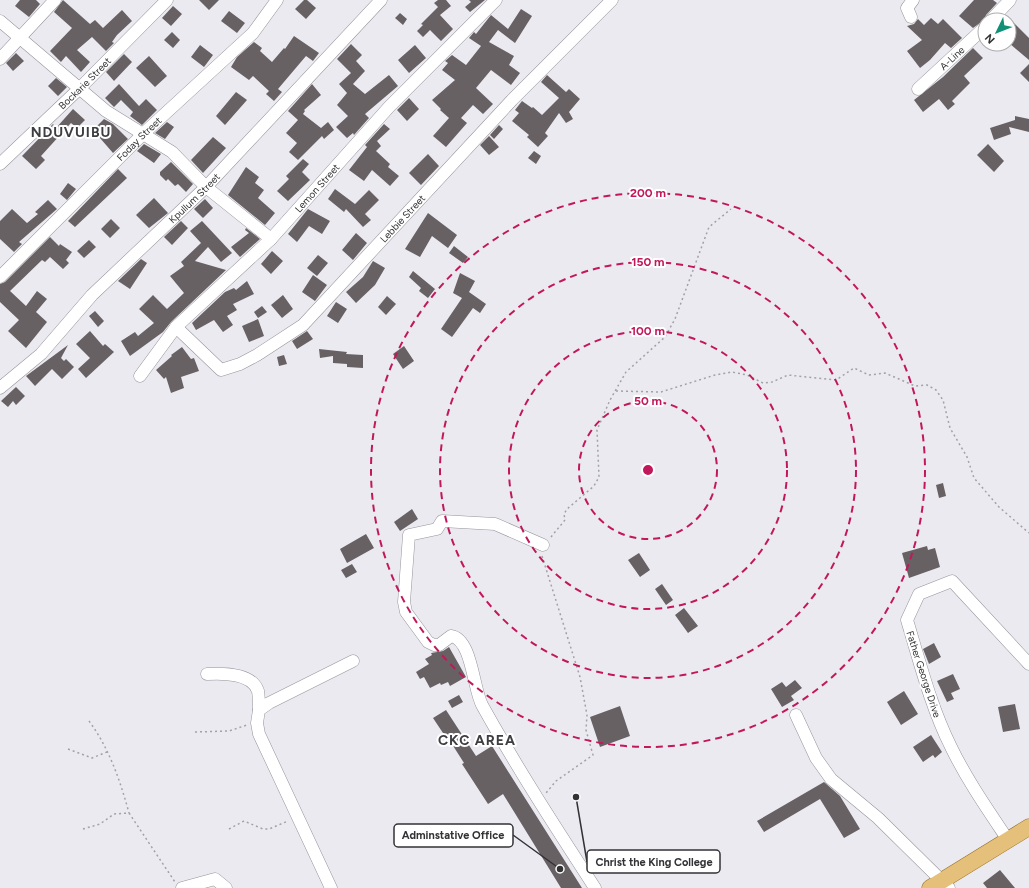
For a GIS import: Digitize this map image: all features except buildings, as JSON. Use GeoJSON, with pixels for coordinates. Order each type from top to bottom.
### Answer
{"type":"FeatureCollection","features":[{"type":"Feature","properties":{"kind":"main road"},"geometry":{"type":"LineString","coordinates":[[941,886],[1029,827]]}},
{"type":"Feature","properties":{"kind":"street"},"geometry":{"type":"LineString","coordinates":[[0,59],[55,0]]}},
{"type":"Feature","properties":{"kind":"street","name":"Bockarie Street"},"geometry":{"type":"LineString","coordinates":[[0,164],[80,88],[167,0]]}},
{"type":"Feature","properties":{"kind":"street","name":"Foday Street"},"geometry":{"type":"LineString","coordinates":[[0,276],[144,133],[253,33],[277,0]]}},
{"type":"Feature","properties":{"kind":"street","name":"Kpullum Street"},"geometry":{"type":"LineString","coordinates":[[0,388],[41,354],[92,295],[206,188],[381,0]]}},
{"type":"Feature","properties":{"kind":"street","name":"Lemon Street"},"geometry":{"type":"LineString","coordinates":[[140,376],[176,327],[271,239],[389,107],[496,0]]}},
{"type":"Feature","properties":{"kind":"street","name":"Lebbie Street"},"geometry":{"type":"LineString","coordinates":[[176,327],[221,370],[240,364],[257,355],[303,324],[512,100],[612,0]]}},
{"type":"Feature","properties":{"kind":"street"},"geometry":{"type":"LineString","coordinates":[[910,17],[907,8],[913,0]]}},
{"type":"Feature","properties":{"kind":"street"},"geometry":{"type":"LineString","coordinates":[[999,12],[1010,0]]}},
{"type":"Feature","properties":{"kind":"street"},"geometry":{"type":"LineString","coordinates":[[0,21],[106,111],[144,133],[172,152],[206,188],[271,239]]}},
{"type":"Feature","properties":{"kind":"street","name":"A-Line"},"geometry":{"type":"LineString","coordinates":[[918,89],[977,34]]}},
{"type":"Feature","properties":{"kind":"street"},"geometry":{"type":"LineString","coordinates":[[543,545],[495,524],[442,521],[437,529],[409,535],[404,588],[406,612],[428,642],[434,645],[439,645],[451,636],[457,637],[464,644],[481,703],[539,801],[595,888]]}},
{"type":"Feature","properties":{"kind":"street","name":"Father George Drive"},"geometry":{"type":"LineString","coordinates":[[1008,840],[972,784],[951,747],[938,718],[906,620],[919,594],[952,581],[1029,664]]}},
{"type":"Feature","properties":{"kind":"street"},"geometry":{"type":"LineString","coordinates":[[259,710],[269,703],[353,661]]}},
{"type":"Feature","properties":{"kind":"street"},"geometry":{"type":"LineString","coordinates":[[206,674],[222,673],[249,680],[254,684],[258,692],[259,734],[331,888]]}},
{"type":"Feature","properties":{"kind":"street"},"geometry":{"type":"LineString","coordinates":[[796,715],[816,758],[831,779],[878,818],[941,886]]}},
{"type":"Feature","properties":{"kind":"street"},"geometry":{"type":"LineString","coordinates":[[179,885],[215,879],[226,888]]}},
{"type":"Feature","properties":{"kind":"path"},"geometry":{"type":"LineString","coordinates":[[539,801],[556,781],[593,754],[586,730],[587,715],[580,677],[542,559],[543,545],[565,520],[564,514],[567,509],[594,486],[599,477],[597,430],[616,391],[626,372],[665,337],[675,319],[709,227],[731,209]]}},
{"type":"Feature","properties":{"kind":"path"},"geometry":{"type":"LineString","coordinates":[[616,391],[661,392],[715,375],[732,372],[747,375],[763,383],[772,382],[788,375],[836,380],[854,368],[869,375],[885,373],[915,386],[927,385],[936,390],[943,400],[950,428],[967,457],[974,478],[999,507],[1029,533]]}},
{"type":"Feature","properties":{"kind":"path"},"geometry":{"type":"LineString","coordinates":[[89,721],[103,740],[122,788],[129,813],[179,885]]}},
{"type":"Feature","properties":{"kind":"path"},"geometry":{"type":"LineString","coordinates":[[196,732],[229,731],[245,725],[258,726]]}},
{"type":"Feature","properties":{"kind":"path"},"geometry":{"type":"LineString","coordinates":[[68,749],[92,758],[107,752]]}},
{"type":"Feature","properties":{"kind":"path"},"geometry":{"type":"LineString","coordinates":[[83,829],[100,824],[114,814],[129,813]]}},
{"type":"Feature","properties":{"kind":"path"},"geometry":{"type":"LineString","coordinates":[[229,829],[244,821],[263,829],[269,829],[297,816]]}},
{"type":"Feature","properties":{"kind":"place","name":"Christ the King College"},"geometry":{"type":"Point","coordinates":[576,797]}},
{"type":"Feature","properties":{"kind":"place","name":"Adminstative Office"},"geometry":{"type":"Point","coordinates":[560,869]}},
{"type":"Feature","properties":{"kind":"district","name":"NDUVUIBU"},"geometry":{"type":"Point","coordinates":[71,132]}},
{"type":"Feature","properties":{"kind":"district","name":"CKC AREA"},"geometry":{"type":"Point","coordinates":[477,740]}}]}
